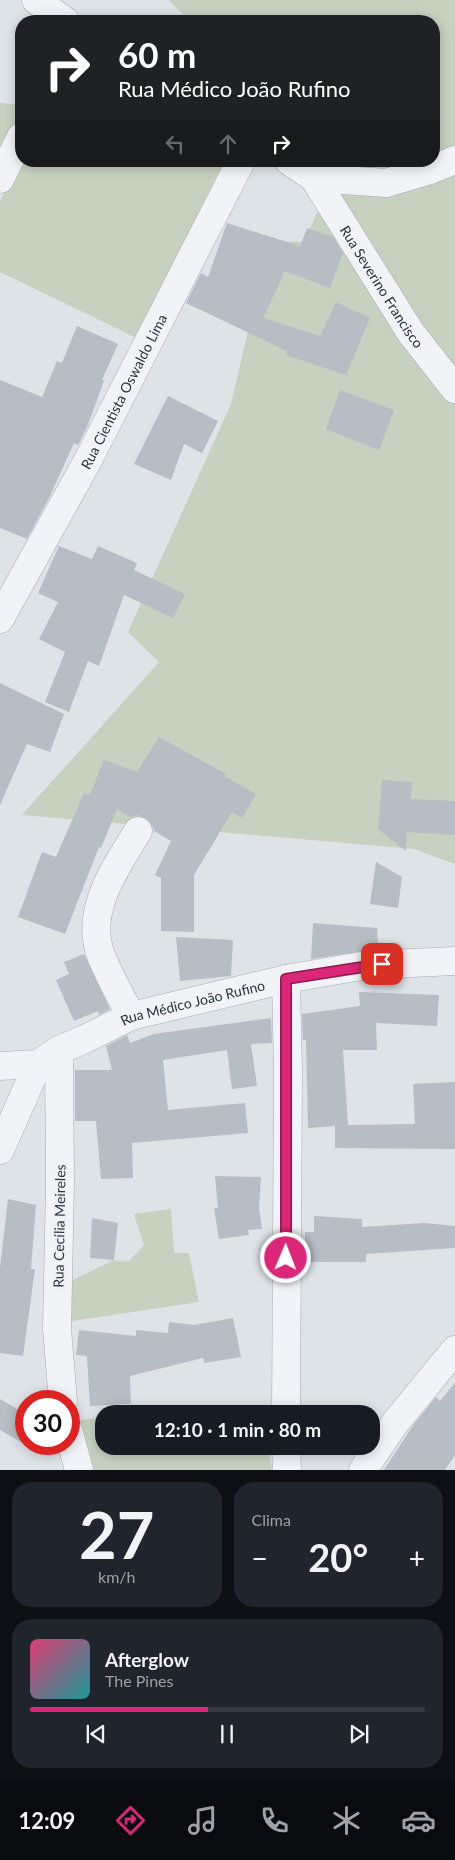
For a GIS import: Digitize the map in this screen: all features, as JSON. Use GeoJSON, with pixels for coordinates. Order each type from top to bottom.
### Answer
{"type":"FeatureCollection","features":[{"type":"Feature","properties":{"kind":"street"},"geometry":{"type":"LineString","coordinates":[[36,0],[57,15]]}},
{"type":"Feature","properties":{"kind":"street"},"geometry":{"type":"LineString","coordinates":[[0,179],[15,149]]}},
{"type":"Feature","properties":{"kind":"street"},"geometry":{"type":"LineString","coordinates":[[440,166],[455,160]]}},
{"type":"Feature","properties":{"kind":"street","name":"Rua Cientista Oswaldo Lima"},"geometry":{"type":"LineString","coordinates":[[0,619],[87,462],[238,167]]}},
{"type":"Feature","properties":{"kind":"street"},"geometry":{"type":"LineString","coordinates":[[298,167],[314,178],[386,183],[438,167]]}},
{"type":"Feature","properties":{"kind":"street","name":"Rua Severino Francisco"},"geometry":{"type":"LineString","coordinates":[[314,178],[411,333],[455,389]]}},
{"type":"Feature","properties":{"kind":"street"},"geometry":{"type":"LineString","coordinates":[[131,1016],[101,956],[96,934],[96,914],[112,874],[138,831]]}},
{"type":"Feature","properties":{"kind":"street","name":"Rua Médico João Rufino"},"geometry":{"type":"LineString","coordinates":[[0,1066],[48,1057],[131,1016],[286,979],[367,965],[455,961]]}},
{"type":"Feature","properties":{"kind":"street"},"geometry":{"type":"LineString","coordinates":[[286,979],[288,1082],[286,1405]]}},
{"type":"Feature","properties":{"kind":"street"},"geometry":{"type":"LineString","coordinates":[[0,1150],[48,1057]]}},
{"type":"Feature","properties":{"kind":"street","name":"Rua Cecília Meireles"},"geometry":{"type":"LineString","coordinates":[[48,1057],[60,1183],[57,1329],[62,1390]]}},
{"type":"Feature","properties":{"kind":"street"},"geometry":{"type":"LineString","coordinates":[[364,1470],[395,1423],[455,1350]]}},
{"type":"Feature","properties":{"kind":"street"},"geometry":{"type":"LineString","coordinates":[[75,1455],[79,1470]]}},
{"type":"Feature","properties":{"kind":"street"},"geometry":{"type":"LineString","coordinates":[[286,1455],[287,1470]]}},
{"type":"Feature","properties":{"kind":"green space"},"geometry":{"type":"Polygon","coordinates":[[[169,0],[455,0],[455,864],[414,849],[22,815],[159,662],[128,632],[231,404],[269,241],[304,242],[337,167],[440,167],[440,15],[183,15],[169,0]]]}},
{"type":"Feature","properties":{"kind":"green space"},"geometry":{"type":"Polygon","coordinates":[[[0,103],[15,104],[15,125],[0,150],[0,103]]]}},
{"type":"Feature","properties":{"kind":"green space"},"geometry":{"type":"Polygon","coordinates":[[[17,167],[227,167],[139,339],[0,272],[0,201],[17,167]]]}},
{"type":"Feature","properties":{"kind":"green space"},"geometry":{"type":"Polygon","coordinates":[[[171,1209],[174,1253],[189,1253],[199,1302],[66,1322],[69,1282],[114,1260],[128,1262],[144,1245],[134,1214],[171,1209]]]}},
{"type":"Feature","properties":{"kind":"green space"},"geometry":{"type":"Polygon","coordinates":[[[95,1418],[95,1455],[270,1455],[272,1470],[91,1470],[80,1440],[80,1420],[95,1418]]]}},
{"type":"Feature","properties":{"kind":"building"},"geometry":{"type":"Polygon","coordinates":[[[227,223],[300,246],[307,228],[333,237],[343,253],[330,288],[285,271],[263,318],[320,336],[336,302],[370,318],[346,375],[286,355],[287,351],[186,303],[201,273],[208,277],[227,223]]]}},
{"type":"Feature","properties":{"kind":"building"},"geometry":{"type":"Polygon","coordinates":[[[77,326],[118,344],[102,380],[104,381],[87,427],[78,445],[74,443],[50,496],[27,539],[0,528],[0,380],[42,397],[57,361],[62,363],[77,326]]]}},
{"type":"Feature","properties":{"kind":"building"},"geometry":{"type":"Polygon","coordinates":[[[340,390],[394,410],[379,450],[326,429],[340,390]]]}},
{"type":"Feature","properties":{"kind":"building"},"geometry":{"type":"Polygon","coordinates":[[[168,396],[218,421],[202,453],[184,444],[171,480],[134,464],[168,396]]]}},
{"type":"Feature","properties":{"kind":"building"},"geometry":{"type":"Polygon","coordinates":[[[59,546],[92,559],[98,546],[137,563],[134,570],[185,594],[173,618],[124,595],[99,666],[88,661],[69,712],[45,702],[65,652],[39,639],[58,602],[38,593],[59,546]]]}},
{"type":"Feature","properties":{"kind":"building"},"geometry":{"type":"Polygon","coordinates":[[[0,683],[64,714],[50,752],[27,744],[0,805],[0,683]]]}},
{"type":"Feature","properties":{"kind":"building"},"geometry":{"type":"Polygon","coordinates":[[[159,737],[226,774],[224,776],[256,794],[242,818],[232,812],[194,875],[194,932],[161,931],[161,878],[155,875],[171,841],[154,831],[151,823],[146,818],[138,815],[130,817],[117,809],[101,848],[99,847],[65,934],[18,917],[42,852],[56,857],[84,793],[90,795],[104,760],[137,772],[159,737]]]}},
{"type":"Feature","properties":{"kind":"building"},"geometry":{"type":"Polygon","coordinates":[[[382,780],[412,782],[411,799],[455,801],[455,835],[407,832],[406,851],[378,829],[382,780]]]}},
{"type":"Feature","properties":{"kind":"building"},"geometry":{"type":"Polygon","coordinates":[[[376,862],[402,877],[398,908],[370,904],[376,862]]]}},
{"type":"Feature","properties":{"kind":"building"},"geometry":{"type":"Polygon","coordinates":[[[313,923],[377,928],[378,949],[311,959],[313,923]]]}},
{"type":"Feature","properties":{"kind":"building"},"geometry":{"type":"Polygon","coordinates":[[[176,937],[233,940],[231,976],[180,981],[176,937]]]}},
{"type":"Feature","properties":{"kind":"building"},"geometry":{"type":"Polygon","coordinates":[[[84,954],[110,1009],[99,1015],[98,1011],[74,1021],[56,980],[69,974],[64,962],[84,954]]]}},
{"type":"Feature","properties":{"kind":"building"},"geometry":{"type":"Polygon","coordinates":[[[359,992],[439,995],[437,1026],[376,1023],[377,1050],[343,1050],[348,1125],[415,1124],[413,1084],[455,1082],[455,1149],[335,1148],[335,1126],[308,1128],[306,1040],[303,1040],[302,1014],[360,1006],[359,992]]]}},
{"type":"Feature","properties":{"kind":"building"},"geometry":{"type":"Polygon","coordinates":[[[271,1018],[272,1043],[251,1044],[257,1086],[232,1089],[227,1050],[163,1060],[168,1110],[245,1103],[248,1133],[132,1143],[133,1178],[101,1179],[96,1121],[75,1121],[75,1070],[112,1070],[106,1046],[127,1035],[130,1043],[154,1034],[271,1018]]]}},
{"type":"Feature","properties":{"kind":"building"},"geometry":{"type":"Polygon","coordinates":[[[215,1176],[261,1177],[259,1207],[262,1229],[248,1230],[249,1235],[219,1239],[214,1208],[218,1208],[215,1176]]]}},
{"type":"Feature","properties":{"kind":"building"},"geometry":{"type":"Polygon","coordinates":[[[8,1199],[36,1205],[31,1269],[35,1269],[23,1356],[0,1353],[0,1268],[8,1199]]]}},
{"type":"Feature","properties":{"kind":"building"},"geometry":{"type":"Polygon","coordinates":[[[314,1216],[362,1219],[362,1227],[424,1223],[455,1226],[455,1248],[366,1254],[366,1262],[305,1262],[305,1232],[314,1232],[314,1216]]]}},
{"type":"Feature","properties":{"kind":"building"},"geometry":{"type":"Polygon","coordinates":[[[92,1218],[118,1223],[114,1260],[90,1258],[92,1218]]]}},
{"type":"Feature","properties":{"kind":"building"},"geometry":{"type":"Polygon","coordinates":[[[233,1318],[241,1357],[204,1363],[203,1358],[130,1376],[131,1404],[90,1406],[87,1356],[76,1355],[79,1330],[136,1336],[136,1330],[168,1333],[169,1322],[194,1325],[233,1318]]]}},
{"type":"Feature","properties":{"kind":"building"},"geometry":{"type":"Polygon","coordinates":[[[455,1383],[455,1455],[445,1470],[384,1470],[414,1424],[436,1397],[440,1401],[455,1383]]]}},
{"type":"Feature","properties":{"kind":"building"},"geometry":{"type":"Polygon","coordinates":[[[0,1399],[15,1408],[15,1439],[0,1430],[0,1399]]]}},
{"type":"Feature","properties":{"kind":"route"},"geometry":{"type":"LineString","coordinates":[[286,1258],[288,1186],[286,979],[382,964]]}}]}
